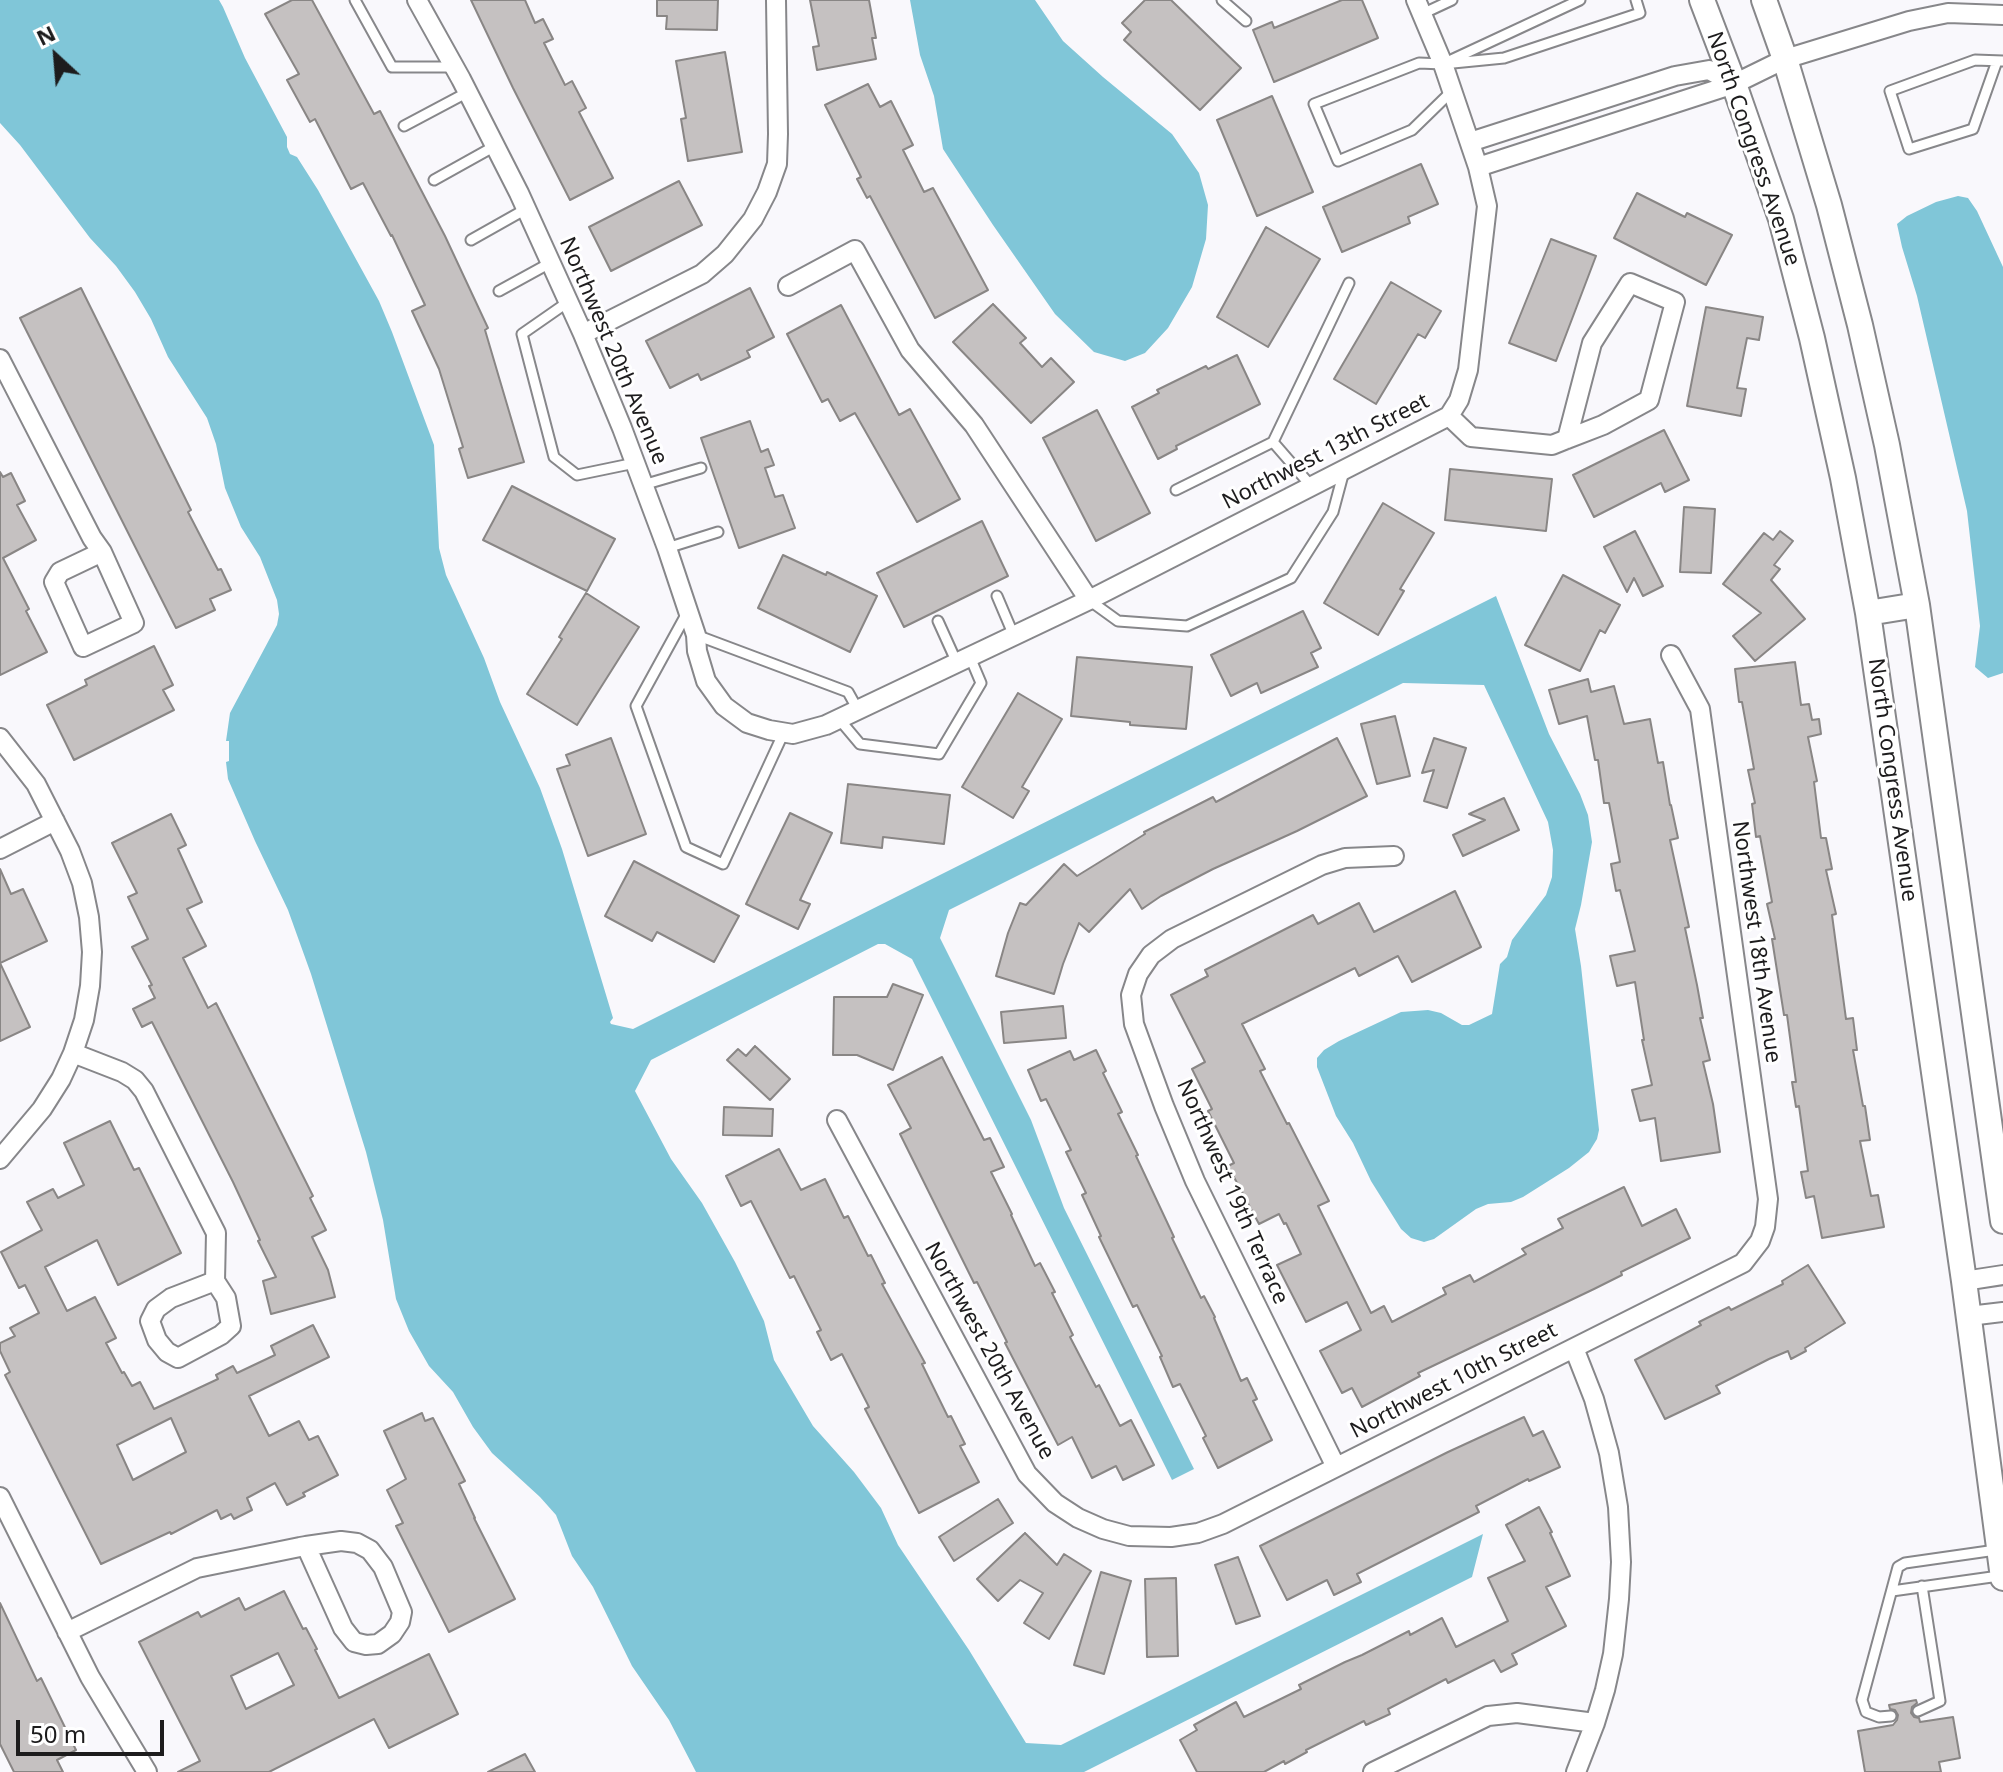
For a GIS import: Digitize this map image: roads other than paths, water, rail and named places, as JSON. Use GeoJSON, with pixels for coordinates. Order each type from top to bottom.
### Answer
{"type":"FeatureCollection","features":[{"type":"Feature","properties":{"kind":"main road","name":"North Congress Avenue"},"geometry":{"type":"LineString","coordinates":[[1702,0],[1781,219],[1812,338],[1843,478],[1868,613],[1969,1316],[2003,1577]]}},
{"type":"Feature","properties":{"kind":"main road"},"geometry":{"type":"LineString","coordinates":[[1764,0],[1829,205],[1887,445],[1917,605],[2003,1221]]}},
{"type":"Feature","properties":{"kind":"main road"},"geometry":{"type":"LineString","coordinates":[[1868,613],[1917,605]]}},
{"type":"Feature","properties":{"kind":"street","name":"Northwest 20th Avenue"},"geometry":{"type":"LineString","coordinates":[[417,0],[495,146],[583,334],[667,548],[696,635],[697,651],[706,681],[724,706],[747,723]]}},
{"type":"Feature","properties":{"kind":"street"},"geometry":{"type":"LineString","coordinates":[[583,334],[702,274],[725,254],[753,219],[777,164],[776,0]]}},
{"type":"Feature","properties":{"kind":"street"},"geometry":{"type":"LineString","coordinates":[[1419,7],[1443,64],[1478,167],[1734,84],[1785,59],[1947,7],[2003,15]]}},
{"type":"Feature","properties":{"kind":"street"},"geometry":{"type":"LineString","coordinates":[[1470,142],[1675,76],[1709,70],[1734,84]]}},
{"type":"Feature","properties":{"kind":"street","name":"Northwest 13th Street"},"geometry":{"type":"LineString","coordinates":[[747,723],[793,734],[826,725],[1089,600],[1449,416],[1459,400],[1468,370],[1487,206],[1478,167]]}},
{"type":"Feature","properties":{"kind":"street"},"geometry":{"type":"LineString","coordinates":[[788,286],[855,250],[910,350],[974,425],[1089,600]]}},
{"type":"Feature","properties":{"kind":"street"},"geometry":{"type":"LineString","coordinates":[[1449,416],[1471,437],[1552,445],[1603,425],[1649,400],[1675,302],[1630,283],[1592,343],[1567,439]]}},
{"type":"Feature","properties":{"kind":"street"},"geometry":{"type":"LineString","coordinates":[[0,359],[102,552],[134,623],[83,647],[54,582],[60,572],[102,552]]}},
{"type":"Feature","properties":{"kind":"street","name":"Northwest 18th Avenue"},"geometry":{"type":"LineString","coordinates":[[1671,655],[1700,709],[1768,1199],[1760,1241]]}},
{"type":"Feature","properties":{"kind":"street"},"geometry":{"type":"LineString","coordinates":[[0,738],[31,777],[70,851],[82,883],[92,952],[86,1009],[73,1053],[42,1109],[0,1159]]}},
{"type":"Feature","properties":{"kind":"street"},"geometry":{"type":"LineString","coordinates":[[0,849],[55,821]]}},
{"type":"Feature","properties":{"kind":"street","name":"Northwest 19th Terrace"},"geometry":{"type":"LineString","coordinates":[[1336,1467],[1195,1181],[1134,1024],[1131,995],[1138,974],[1151,955],[1172,939],[1322,865],[1345,858],[1394,856]]}},
{"type":"Feature","properties":{"kind":"street"},"geometry":{"type":"LineString","coordinates":[[73,1053],[122,1072],[135,1080],[144,1091],[216,1233],[215,1281],[226,1298],[231,1326],[221,1335],[178,1358],[167,1352],[157,1340],[150,1321],[156,1309],[171,1298],[215,1281]]}},
{"type":"Feature","properties":{"kind":"street","name":"Northwest 20th Avenue"},"geometry":{"type":"LineString","coordinates":[[837,1120],[1027,1474],[1055,1503],[1078,1518],[1129,1536],[1157,1538]]}},
{"type":"Feature","properties":{"kind":"street","name":"Northwest 10th Street"},"geometry":{"type":"LineString","coordinates":[[1157,1538],[1198,1533],[1223,1524],[1743,1263],[1760,1241]]}},
{"type":"Feature","properties":{"kind":"street"},"geometry":{"type":"LineString","coordinates":[[1964,1281],[2003,1275]]}},
{"type":"Feature","properties":{"kind":"street"},"geometry":{"type":"LineString","coordinates":[[1969,1316],[2003,1312]]}},
{"type":"Feature","properties":{"kind":"street"},"geometry":{"type":"LineString","coordinates":[[1574,1348],[1594,1399],[1609,1453],[1618,1507],[1621,1562],[1613,1654],[1595,1723],[1576,1772]]}},
{"type":"Feature","properties":{"kind":"street"},"geometry":{"type":"LineString","coordinates":[[0,1497],[90,1677],[147,1772]]}},
{"type":"Feature","properties":{"kind":"street"},"geometry":{"type":"LineString","coordinates":[[67,1632],[197,1568],[306,1546],[341,1541],[357,1543],[370,1550],[383,1567],[402,1612],[392,1634],[378,1644],[354,1642],[343,1628],[306,1546]]}},
{"type":"Feature","properties":{"kind":"street"},"geometry":{"type":"LineString","coordinates":[[1373,1772],[1488,1716],[1517,1713],[1595,1723]]}},
{"type":"Feature","properties":{"kind":"lane"},"geometry":{"type":"LineString","coordinates":[[355,0],[392,67],[454,67]]}},
{"type":"Feature","properties":{"kind":"lane"},"geometry":{"type":"LineString","coordinates":[[1222,0],[1246,21]]}},
{"type":"Feature","properties":{"kind":"lane"},"geometry":{"type":"LineString","coordinates":[[1419,7],[1452,0]]}},
{"type":"Feature","properties":{"kind":"lane"},"geometry":{"type":"LineString","coordinates":[[1443,64],[1580,0]]}},
{"type":"Feature","properties":{"kind":"lane"},"geometry":{"type":"LineString","coordinates":[[1452,91],[1412,130],[1338,161],[1314,104],[1419,63],[1443,64],[1504,58],[1640,13],[1636,0]]}},
{"type":"Feature","properties":{"kind":"lane"},"geometry":{"type":"LineString","coordinates":[[1975,60],[2000,61],[1973,129],[1909,149],[1890,91],[1975,60]]}},
{"type":"Feature","properties":{"kind":"lane"},"geometry":{"type":"LineString","coordinates":[[404,126],[468,92]]}},
{"type":"Feature","properties":{"kind":"lane"},"geometry":{"type":"LineString","coordinates":[[434,180],[495,146]]}},
{"type":"Feature","properties":{"kind":"lane"},"geometry":{"type":"LineString","coordinates":[[471,240],[526,209]]}},
{"type":"Feature","properties":{"kind":"lane"},"geometry":{"type":"LineString","coordinates":[[499,291],[550,263]]}},
{"type":"Feature","properties":{"kind":"lane"},"geometry":{"type":"LineString","coordinates":[[1176,490],[1273,442],[1349,283]]}},
{"type":"Feature","properties":{"kind":"lane"},"geometry":{"type":"LineString","coordinates":[[568,302],[522,334],[554,457],[577,475],[635,463]]}},
{"type":"Feature","properties":{"kind":"lane"},"geometry":{"type":"LineString","coordinates":[[1273,442],[1312,487]]}},
{"type":"Feature","properties":{"kind":"lane"},"geometry":{"type":"LineString","coordinates":[[643,485],[701,468]]}},
{"type":"Feature","properties":{"kind":"lane"},"geometry":{"type":"LineString","coordinates":[[1089,600],[1118,621],[1187,626],[1291,578],[1333,512],[1344,470]]}},
{"type":"Feature","properties":{"kind":"lane"},"geometry":{"type":"LineString","coordinates":[[667,548],[718,532]]}},
{"type":"Feature","properties":{"kind":"lane"},"geometry":{"type":"LineString","coordinates":[[997,596],[1014,636]]}},
{"type":"Feature","properties":{"kind":"lane"},"geometry":{"type":"LineString","coordinates":[[688,612],[636,706],[686,847],[723,864],[784,732]]}},
{"type":"Feature","properties":{"kind":"lane"},"geometry":{"type":"LineString","coordinates":[[839,719],[860,744],[939,754],[981,683],[938,621]]}},
{"type":"Feature","properties":{"kind":"lane"},"geometry":{"type":"LineString","coordinates":[[696,635],[848,692],[858,710]]}},
{"type":"Feature","properties":{"kind":"lane"},"geometry":{"type":"LineString","coordinates":[[1891,1716],[1879,1717],[1866,1712],[1862,1700],[1898,1567],[1905,1563],[1999,1549]]}},
{"type":"Feature","properties":{"kind":"lane"},"geometry":{"type":"LineString","coordinates":[[1892,1591],[2003,1577]]}},
{"type":"Feature","properties":{"kind":"lane"},"geometry":{"type":"LineString","coordinates":[[1918,1711],[1940,1701],[1922,1586]]}},
{"type":"Feature","properties":{"kind":"water"},"geometry":{"type":"Polygon","coordinates":[[[0,0],[219,0],[245,58],[287,137],[290,154],[297,157],[318,190],[379,301],[392,332],[434,445],[439,548],[446,575],[540,788],[562,849],[613,1018],[611,1024],[633,1029],[1496,596],[1549,734],[1580,794],[1588,815],[1592,842],[1575,929],[1599,1130],[1589,1152],[1523,1197],[1476,1209],[1434,1239],[1424,1242],[1411,1238],[1401,1229],[1371,1181],[1336,1116],[1317,1067],[1317,1058],[1324,1050],[1401,1012],[1428,1010],[1441,1013],[1462,1025],[1469,1025],[1492,1014],[1500,964],[1507,957],[1512,940],[1546,895],[1552,877],[1553,850],[1548,822],[1484,685],[1403,683],[949,910],[940,938],[1031,1120],[1064,1208],[1194,1469],[1172,1480],[912,959],[885,944],[878,944],[651,1060],[635,1091],[671,1159],[702,1203],[735,1262],[764,1321],[774,1360],[813,1426],[881,1508],[898,1545],[969,1650],[1026,1743],[1061,1745],[1483,1534],[1472,1577],[1084,1772],[696,1772],[669,1720],[632,1666],[593,1587],[572,1556],[556,1515],[492,1453],[453,1392],[429,1366],[409,1331],[396,1299],[383,1220],[366,1152],[311,974],[288,910],[228,779],[226,762],[229,761],[229,741],[226,741],[230,713],[277,625],[277,600],[260,557],[241,527],[225,488],[207,418],[168,357],[151,319],[116,266],[90,238],[0,123],[0,0]]]}},
{"type":"Feature","properties":{"kind":"water"},"geometry":{"type":"Polygon","coordinates":[[[910,0],[1035,0],[1063,41],[1172,134],[1199,173],[1208,205],[1206,239],[1192,287],[1168,328],[1145,353],[1125,361],[1094,352],[1055,314],[993,225],[943,149],[934,96],[920,55],[910,0]]]}},
{"type":"Feature","properties":{"kind":"water"},"geometry":{"type":"Polygon","coordinates":[[[1958,196],[1968,198],[1977,211],[2003,267],[2003,673],[1988,678],[1975,667],[1980,626],[1967,511],[1897,224],[1936,202],[1958,196]]]}}]}
